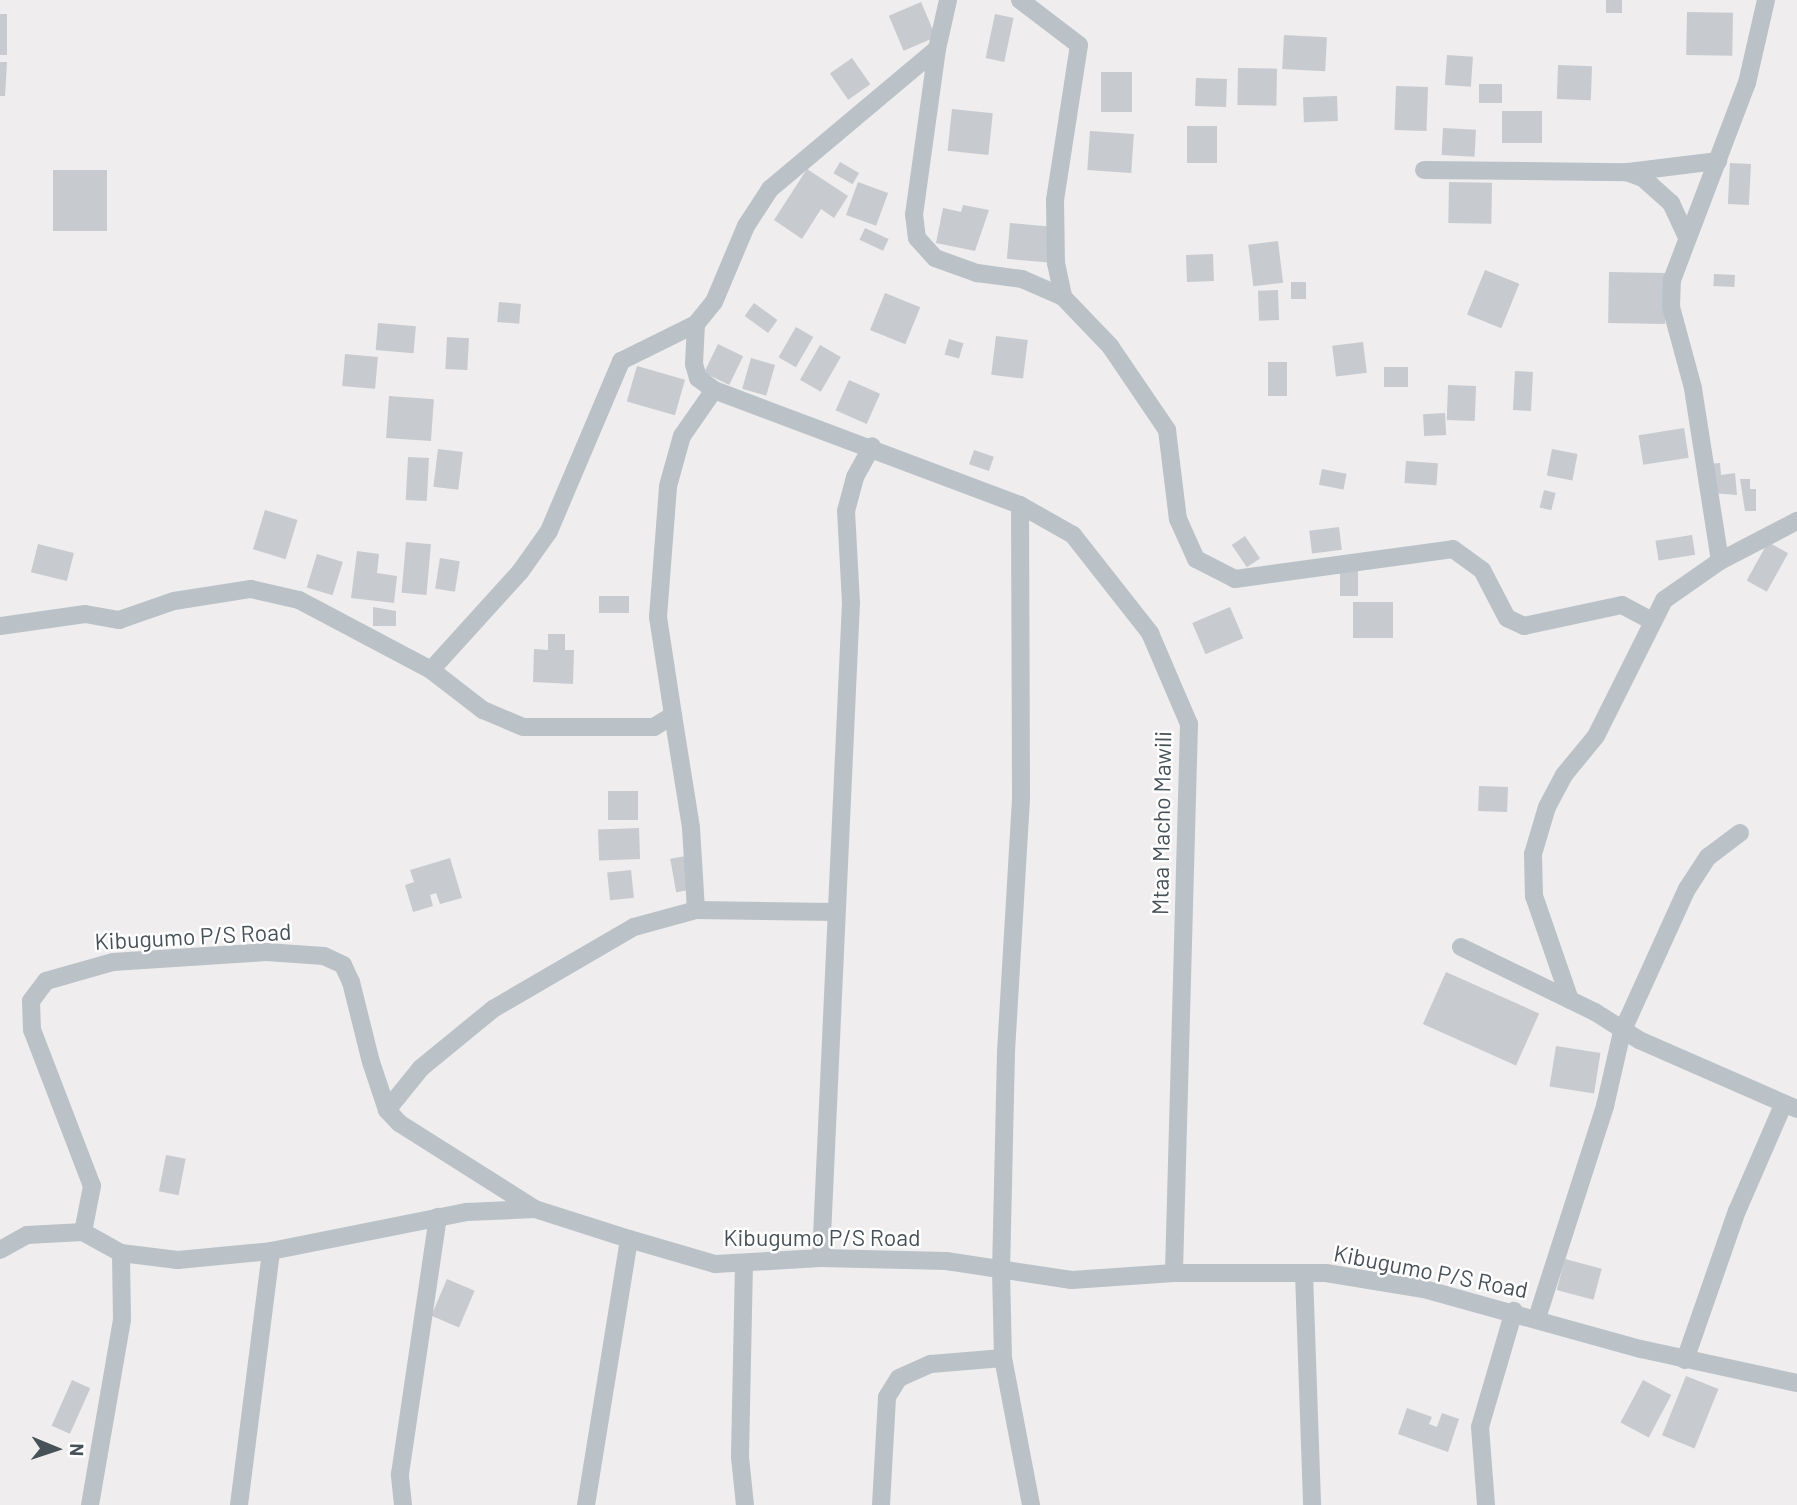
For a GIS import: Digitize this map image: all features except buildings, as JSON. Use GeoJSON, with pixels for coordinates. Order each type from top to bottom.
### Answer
{"type":"FeatureCollection","features":[{"type":"Feature","properties":{"kind":"street"},"geometry":{"type":"LineString","coordinates":[[948,0],[937,50],[914,214],[917,238],[934,258],[977,273],[1022,279],[1063,297],[1110,346],[1167,430],[1178,519],[1196,559],[1235,579],[1453,549],[1482,570],[1507,618],[1524,626],[1622,605],[1651,621]]}},
{"type":"Feature","properties":{"kind":"street"},"geometry":{"type":"LineString","coordinates":[[1020,0],[1079,45],[1055,200],[1056,263],[1063,297]]}},
{"type":"Feature","properties":{"kind":"street"},"geometry":{"type":"LineString","coordinates":[[1720,561],[1693,388],[1671,307],[1686,235],[1718,161],[1747,83],[1766,0]]}},
{"type":"Feature","properties":{"kind":"street"},"geometry":{"type":"LineString","coordinates":[[431,670],[520,572],[549,531],[621,361],[696,324],[714,302],[746,226],[770,189],[937,50]]}},
{"type":"Feature","properties":{"kind":"street"},"geometry":{"type":"LineString","coordinates":[[1424,170],[1627,172],[1718,161]]}},
{"type":"Feature","properties":{"kind":"street"},"geometry":{"type":"LineString","coordinates":[[1627,172],[1643,178],[1671,203],[1686,235]]}},
{"type":"Feature","properties":{"kind":"street"},"geometry":{"type":"LineString","coordinates":[[696,324],[694,364],[698,378],[714,390],[682,436],[661,533],[658,617],[673,715],[696,910]]}},
{"type":"Feature","properties":{"kind":"street","name":"Mtaa Macho Mawili"},"geometry":{"type":"LineString","coordinates":[[714,390],[872,446],[1020,505],[1073,535],[1105,570],[1150,633],[1189,724],[1174,1273]]}},
{"type":"Feature","properties":{"kind":"street"},"geometry":{"type":"LineString","coordinates":[[821,1258],[851,603],[846,511],[855,477],[872,446]]}},
{"type":"Feature","properties":{"kind":"street"},"geometry":{"type":"LineString","coordinates":[[1020,505],[1021,799],[1004,1080],[1000,1270],[1003,1358],[1031,1505]]}},
{"type":"Feature","properties":{"kind":"street"},"geometry":{"type":"LineString","coordinates":[[1570,1000],[1534,895],[1537,830],[1564,775],[1596,736],[1651,621],[1664,600],[1720,561],[1797,521]]}},
{"type":"Feature","properties":{"kind":"street"},"geometry":{"type":"LineString","coordinates":[[0,626],[85,614],[119,620],[174,601],[251,589],[299,600],[431,670],[483,710],[523,727],[654,727],[673,715]]}},
{"type":"Feature","properties":{"kind":"street"},"geometry":{"type":"LineString","coordinates":[[1537,1318],[1605,1106],[1622,1032],[1688,889],[1708,857],[1740,832]]}},
{"type":"Feature","properties":{"kind":"street"},"geometry":{"type":"LineString","coordinates":[[387,1110],[421,1068],[493,1009],[634,928],[696,910],[836,912]]}},
{"type":"Feature","properties":{"kind":"street"},"geometry":{"type":"LineString","coordinates":[[1461,947],[1570,1000],[1622,1032],[1790,1107],[1737,1211],[1685,1360]]}},
{"type":"Feature","properties":{"kind":"street","name":"Kibugumo P/S Road"},"geometry":{"type":"LineString","coordinates":[[83,1232],[92,1186],[32,1030],[31,1001],[46,981],[74,969],[266,952],[324,956],[343,965],[351,982],[387,1110],[438,1152],[535,1209],[715,1264],[821,1258],[946,1261],[1072,1280],[1174,1273],[1304,1273],[1424,1289],[1514,1311],[1685,1360],[1797,1383]]}},
{"type":"Feature","properties":{"kind":"street"},"geometry":{"type":"LineString","coordinates":[[0,1250],[27,1235],[83,1232],[121,1253],[178,1260],[271,1251],[438,1217],[535,1209]]}},
{"type":"Feature","properties":{"kind":"street"},"geometry":{"type":"LineString","coordinates":[[403,1505],[400,1474],[438,1217]]}},
{"type":"Feature","properties":{"kind":"street"},"geometry":{"type":"LineString","coordinates":[[586,1505],[629,1239]]}},
{"type":"Feature","properties":{"kind":"street"},"geometry":{"type":"LineString","coordinates":[[239,1505],[271,1251]]}},
{"type":"Feature","properties":{"kind":"street"},"geometry":{"type":"LineString","coordinates":[[90,1505],[122,1320],[121,1253]]}},
{"type":"Feature","properties":{"kind":"street"},"geometry":{"type":"LineString","coordinates":[[744,1264],[740,1457],[745,1505]]}},
{"type":"Feature","properties":{"kind":"street"},"geometry":{"type":"LineString","coordinates":[[1304,1273],[1312,1505]]}},
{"type":"Feature","properties":{"kind":"street"},"geometry":{"type":"LineString","coordinates":[[1486,1505],[1480,1427],[1514,1311]]}},
{"type":"Feature","properties":{"kind":"street"},"geometry":{"type":"LineString","coordinates":[[881,1505],[887,1397],[899,1378],[931,1364],[1003,1358]]}}]}
